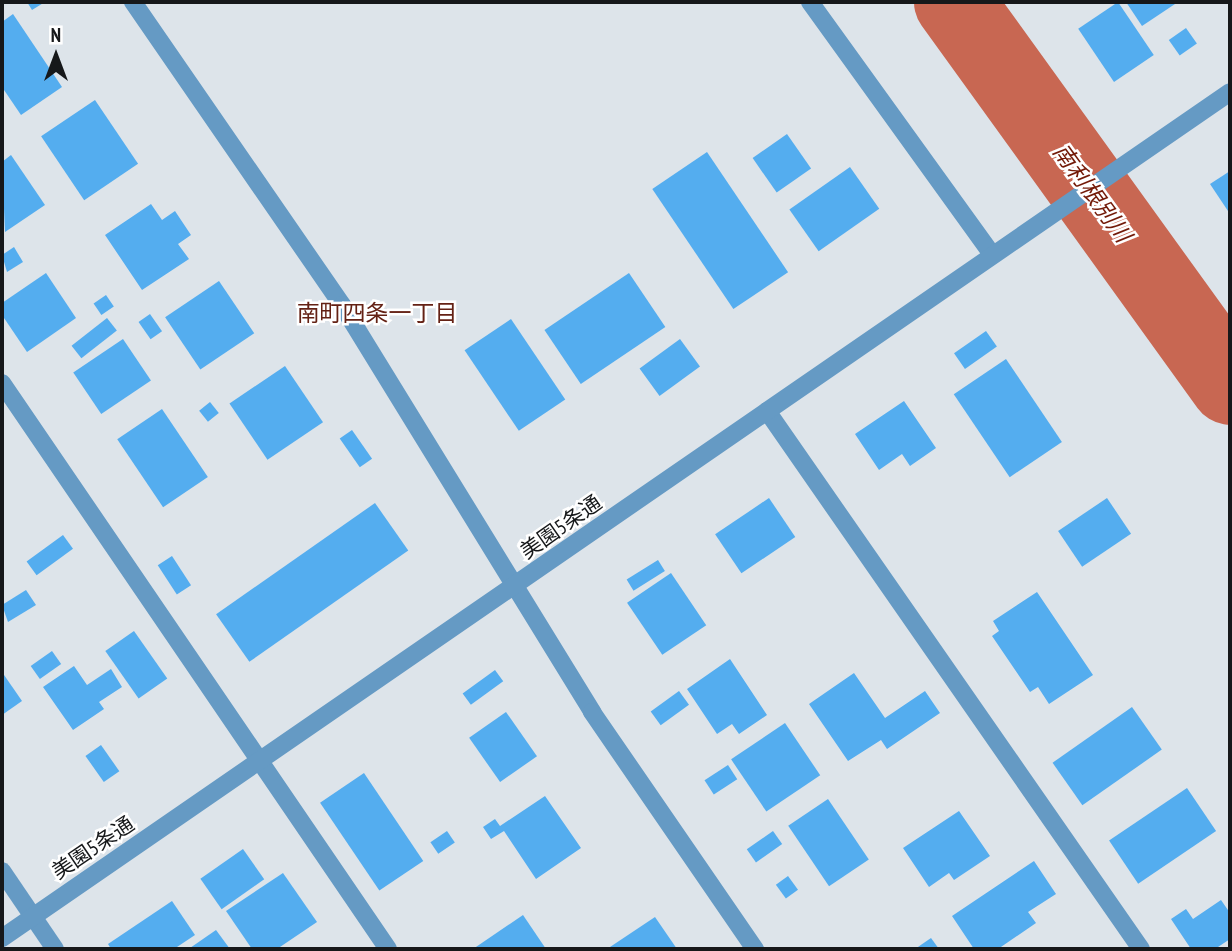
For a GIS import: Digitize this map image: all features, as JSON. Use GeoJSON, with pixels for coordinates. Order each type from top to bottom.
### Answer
{"type":"FeatureCollection","features":[{"type":"Feature","properties":{"kind":"street"},"geometry":{"type":"LineString","coordinates":[[133,2],[342,305],[592,712],[755,949]]}},
{"type":"Feature","properties":{"kind":"street"},"geometry":{"type":"LineString","coordinates":[[810,2],[992,254]]}},
{"type":"Feature","properties":{"kind":"street","name":"美園5条通"},"geometry":{"type":"LineString","coordinates":[[2,937],[515,587],[1032,226],[1230,92]]}},
{"type":"Feature","properties":{"kind":"street"},"geometry":{"type":"LineString","coordinates":[[2,383],[388,949]]}},
{"type":"Feature","properties":{"kind":"street"},"geometry":{"type":"LineString","coordinates":[[768,411],[1141,949]]}},
{"type":"Feature","properties":{"kind":"street"},"geometry":{"type":"LineString","coordinates":[[2,871],[55,949]]}},
{"type":"Feature","properties":{"kind":"building"},"geometry":{"type":"Polygon","coordinates":[[[27,2],[45,2],[32,10],[27,2]]]}},
{"type":"Feature","properties":{"kind":"building"},"geometry":{"type":"Polygon","coordinates":[[[1118,2],[1154,55],[1114,82],[1078,29],[1118,2]]]}},
{"type":"Feature","properties":{"kind":"building"},"geometry":{"type":"Polygon","coordinates":[[[1126,2],[1178,2],[1142,26],[1126,2]]]}},
{"type":"Feature","properties":{"kind":"building"},"geometry":{"type":"Polygon","coordinates":[[[13,14],[62,87],[21,115],[2,87],[2,22],[13,14]]]}},
{"type":"Feature","properties":{"kind":"building"},"geometry":{"type":"Polygon","coordinates":[[[1186,28],[1197,44],[1180,56],[1169,40],[1186,28]]]}},
{"type":"Feature","properties":{"kind":"building"},"geometry":{"type":"Polygon","coordinates":[[[95,100],[138,164],[84,200],[41,136],[95,100]]]}},
{"type":"Feature","properties":{"kind":"building"},"geometry":{"type":"Polygon","coordinates":[[[787,134],[811,168],[777,192],[753,158],[787,134]]]}},
{"type":"Feature","properties":{"kind":"building"},"geometry":{"type":"Polygon","coordinates":[[[707,152],[788,272],[733,309],[652,189],[707,152]]]}},
{"type":"Feature","properties":{"kind":"building"},"geometry":{"type":"Polygon","coordinates":[[[11,155],[45,205],[5,232],[2,162],[11,155]]]}},
{"type":"Feature","properties":{"kind":"building"},"geometry":{"type":"Polygon","coordinates":[[[850,167],[879,209],[819,251],[789,209],[850,167]]]}},
{"type":"Feature","properties":{"kind":"building"},"geometry":{"type":"Polygon","coordinates":[[[1230,171],[1230,214],[1210,184],[1230,171]]]}},
{"type":"Feature","properties":{"kind":"building"},"geometry":{"type":"Polygon","coordinates":[[[151,204],[162,220],[175,211],[191,235],[178,244],[189,259],[142,290],[105,235],[151,204]]]}},
{"type":"Feature","properties":{"kind":"building"},"geometry":{"type":"Polygon","coordinates":[[[14,247],[23,262],[7,272],[2,255],[14,247]]]}},
{"type":"Feature","properties":{"kind":"building"},"geometry":{"type":"Polygon","coordinates":[[[46,273],[76,318],[27,352],[2,315],[2,303],[46,273]]]}},
{"type":"Feature","properties":{"kind":"building"},"geometry":{"type":"Polygon","coordinates":[[[629,273],[665,327],[581,384],[544,330],[629,273]]]}},
{"type":"Feature","properties":{"kind":"building"},"geometry":{"type":"Polygon","coordinates":[[[219,281],[254,333],[200,370],[165,317],[219,281]]]}},
{"type":"Feature","properties":{"kind":"building"},"geometry":{"type":"Polygon","coordinates":[[[106,295],[114,307],[101,315],[94,303],[106,295]]]}},
{"type":"Feature","properties":{"kind":"building"},"geometry":{"type":"Polygon","coordinates":[[[150,314],[162,331],[151,339],[139,322],[150,314]]]}},
{"type":"Feature","properties":{"kind":"building"},"geometry":{"type":"Polygon","coordinates":[[[107,318],[117,331],[81,358],[72,346],[107,318]]]}},
{"type":"Feature","properties":{"kind":"building"},"geometry":{"type":"Polygon","coordinates":[[[511,319],[565,399],[519,431],[465,350],[511,319]]]}},
{"type":"Feature","properties":{"kind":"building"},"geometry":{"type":"Polygon","coordinates":[[[986,331],[997,347],[965,369],[954,353],[986,331]]]}},
{"type":"Feature","properties":{"kind":"building"},"geometry":{"type":"Polygon","coordinates":[[[123,339],[151,380],[101,414],[73,373],[123,339]]]}},
{"type":"Feature","properties":{"kind":"building"},"geometry":{"type":"Polygon","coordinates":[[[680,339],[700,367],[660,396],[640,368],[680,339]]]}},
{"type":"Feature","properties":{"kind":"building"},"geometry":{"type":"Polygon","coordinates":[[[1006,359],[1062,442],[1010,477],[954,394],[1006,359]]]}},
{"type":"Feature","properties":{"kind":"building"},"geometry":{"type":"Polygon","coordinates":[[[285,366],[323,422],[267,460],[229,403],[285,366]]]}},
{"type":"Feature","properties":{"kind":"building"},"geometry":{"type":"Polygon","coordinates":[[[904,401],[936,448],[910,466],[902,454],[879,470],[855,434],[904,401]]]}},
{"type":"Feature","properties":{"kind":"building"},"geometry":{"type":"Polygon","coordinates":[[[210,402],[219,413],[208,422],[199,411],[210,402]]]}},
{"type":"Feature","properties":{"kind":"building"},"geometry":{"type":"Polygon","coordinates":[[[162,409],[208,477],[163,507],[117,439],[162,409]]]}},
{"type":"Feature","properties":{"kind":"building"},"geometry":{"type":"Polygon","coordinates":[[[352,430],[372,459],[360,467],[340,439],[352,430]]]}},
{"type":"Feature","properties":{"kind":"building"},"geometry":{"type":"Polygon","coordinates":[[[769,498],[795,537],[741,573],[715,534],[769,498]]]}},
{"type":"Feature","properties":{"kind":"building"},"geometry":{"type":"Polygon","coordinates":[[[1107,498],[1131,534],[1082,567],[1058,531],[1107,498]]]}},
{"type":"Feature","properties":{"kind":"building"},"geometry":{"type":"Polygon","coordinates":[[[375,503],[408,551],[249,662],[216,614],[375,503]]]}},
{"type":"Feature","properties":{"kind":"building"},"geometry":{"type":"Polygon","coordinates":[[[63,535],[73,549],[37,575],[27,561],[63,535]]]}},
{"type":"Feature","properties":{"kind":"building"},"geometry":{"type":"Polygon","coordinates":[[[172,556],[191,585],[177,595],[158,565],[172,556]]]}},
{"type":"Feature","properties":{"kind":"building"},"geometry":{"type":"Polygon","coordinates":[[[658,560],[665,571],[634,591],[627,580],[658,560]]]}},
{"type":"Feature","properties":{"kind":"building"},"geometry":{"type":"Polygon","coordinates":[[[671,573],[706,625],[662,655],[627,603],[671,573]]]}},
{"type":"Feature","properties":{"kind":"building"},"geometry":{"type":"Polygon","coordinates":[[[26,590],[36,605],[8,622],[2,605],[26,590]]]}},
{"type":"Feature","properties":{"kind":"building"},"geometry":{"type":"Polygon","coordinates":[[[1037,592],[1093,675],[1049,704],[1038,687],[1030,692],[992,636],[999,631],[993,621],[1037,592]]]}},
{"type":"Feature","properties":{"kind":"building"},"geometry":{"type":"Polygon","coordinates":[[[134,631],[167,679],[139,699],[105,651],[134,631]]]}},
{"type":"Feature","properties":{"kind":"building"},"geometry":{"type":"Polygon","coordinates":[[[52,651],[61,664],[40,679],[31,666],[52,651]]]}},
{"type":"Feature","properties":{"kind":"building"},"geometry":{"type":"Polygon","coordinates":[[[730,659],[767,715],[739,734],[732,724],[717,734],[687,689],[730,659]]]}},
{"type":"Feature","properties":{"kind":"building"},"geometry":{"type":"Polygon","coordinates":[[[74,666],[87,685],[111,669],[122,687],[99,702],[104,709],[73,730],[43,687],[74,666]]]}},
{"type":"Feature","properties":{"kind":"building"},"geometry":{"type":"Polygon","coordinates":[[[495,670],[503,681],[471,705],[463,694],[495,670]]]}},
{"type":"Feature","properties":{"kind":"building"},"geometry":{"type":"Polygon","coordinates":[[[2,672],[22,701],[2,715],[2,672]]]}},
{"type":"Feature","properties":{"kind":"building"},"geometry":{"type":"Polygon","coordinates":[[[854,673],[885,718],[925,691],[940,713],[887,749],[881,740],[848,761],[809,704],[854,673]]]}},
{"type":"Feature","properties":{"kind":"building"},"geometry":{"type":"Polygon","coordinates":[[[679,691],[689,705],[661,725],[651,712],[679,691]]]}},
{"type":"Feature","properties":{"kind":"building"},"geometry":{"type":"Polygon","coordinates":[[[1132,707],[1162,750],[1082,805],[1053,763],[1132,707]]]}},
{"type":"Feature","properties":{"kind":"building"},"geometry":{"type":"Polygon","coordinates":[[[506,712],[537,756],[500,782],[469,738],[506,712]]]}},
{"type":"Feature","properties":{"kind":"building"},"geometry":{"type":"Polygon","coordinates":[[[785,723],[820,775],[766,812],[731,759],[785,723]]]}},
{"type":"Feature","properties":{"kind":"building"},"geometry":{"type":"Polygon","coordinates":[[[101,745],[119,771],[104,782],[85,756],[101,745]]]}},
{"type":"Feature","properties":{"kind":"building"},"geometry":{"type":"Polygon","coordinates":[[[728,765],[737,779],[714,795],[705,780],[728,765]]]}},
{"type":"Feature","properties":{"kind":"building"},"geometry":{"type":"Polygon","coordinates":[[[364,773],[423,861],[379,891],[320,803],[364,773]]]}},
{"type":"Feature","properties":{"kind":"building"},"geometry":{"type":"Polygon","coordinates":[[[1187,788],[1216,831],[1138,884],[1109,841],[1187,788]]]}},
{"type":"Feature","properties":{"kind":"building"},"geometry":{"type":"Polygon","coordinates":[[[545,796],[581,848],[536,879],[504,831],[491,839],[483,827],[495,819],[500,826],[545,796]]]}},
{"type":"Feature","properties":{"kind":"building"},"geometry":{"type":"Polygon","coordinates":[[[828,799],[869,860],[829,886],[788,826],[828,799]]]}},
{"type":"Feature","properties":{"kind":"building"},"geometry":{"type":"Polygon","coordinates":[[[959,811],[990,856],[954,880],[949,873],[929,887],[903,848],[959,811]]]}},
{"type":"Feature","properties":{"kind":"building"},"geometry":{"type":"Polygon","coordinates":[[[447,831],[455,843],[438,854],[430,842],[447,831]]]}},
{"type":"Feature","properties":{"kind":"building"},"geometry":{"type":"Polygon","coordinates":[[[773,831],[782,844],[756,862],[747,849],[773,831]]]}},
{"type":"Feature","properties":{"kind":"building"},"geometry":{"type":"Polygon","coordinates":[[[243,849],[264,879],[222,909],[200,879],[243,849]]]}},
{"type":"Feature","properties":{"kind":"building"},"geometry":{"type":"Polygon","coordinates":[[[1034,861],[1056,894],[1028,912],[1036,923],[998,949],[974,949],[952,916],[1034,861]]]}},
{"type":"Feature","properties":{"kind":"building"},"geometry":{"type":"Polygon","coordinates":[[[283,873],[317,922],[277,949],[252,949],[226,911],[283,873]]]}},
{"type":"Feature","properties":{"kind":"building"},"geometry":{"type":"Polygon","coordinates":[[[788,876],[798,890],[786,899],[776,885],[788,876]]]}},
{"type":"Feature","properties":{"kind":"building"},"geometry":{"type":"Polygon","coordinates":[[[1221,900],[1230,913],[1230,939],[1215,949],[1191,949],[1171,919],[1186,909],[1193,919],[1221,900]]]}},
{"type":"Feature","properties":{"kind":"building"},"geometry":{"type":"Polygon","coordinates":[[[172,901],[195,935],[174,949],[111,949],[108,944],[172,901]]]}},
{"type":"Feature","properties":{"kind":"building"},"geometry":{"type":"Polygon","coordinates":[[[523,915],[546,949],[473,949],[523,915]]]}},
{"type":"Feature","properties":{"kind":"building"},"geometry":{"type":"Polygon","coordinates":[[[655,917],[677,949],[607,949],[655,917]]]}},
{"type":"Feature","properties":{"kind":"building"},"geometry":{"type":"Polygon","coordinates":[[[216,930],[230,949],[190,948],[216,930]]]}},
{"type":"Feature","properties":{"kind":"building"},"geometry":{"type":"Polygon","coordinates":[[[931,938],[939,949],[915,949],[931,938]]]}},
{"type":"Feature","properties":{"kind":"waterway","name":"南利根別川"},"geometry":{"type":"LineString","coordinates":[[954,2],[1230,385]]}},
{"type":"Feature","properties":{"kind":"district","name":"南町四条一丁目"},"geometry":{"type":"Point","coordinates":[377,313]}}]}
